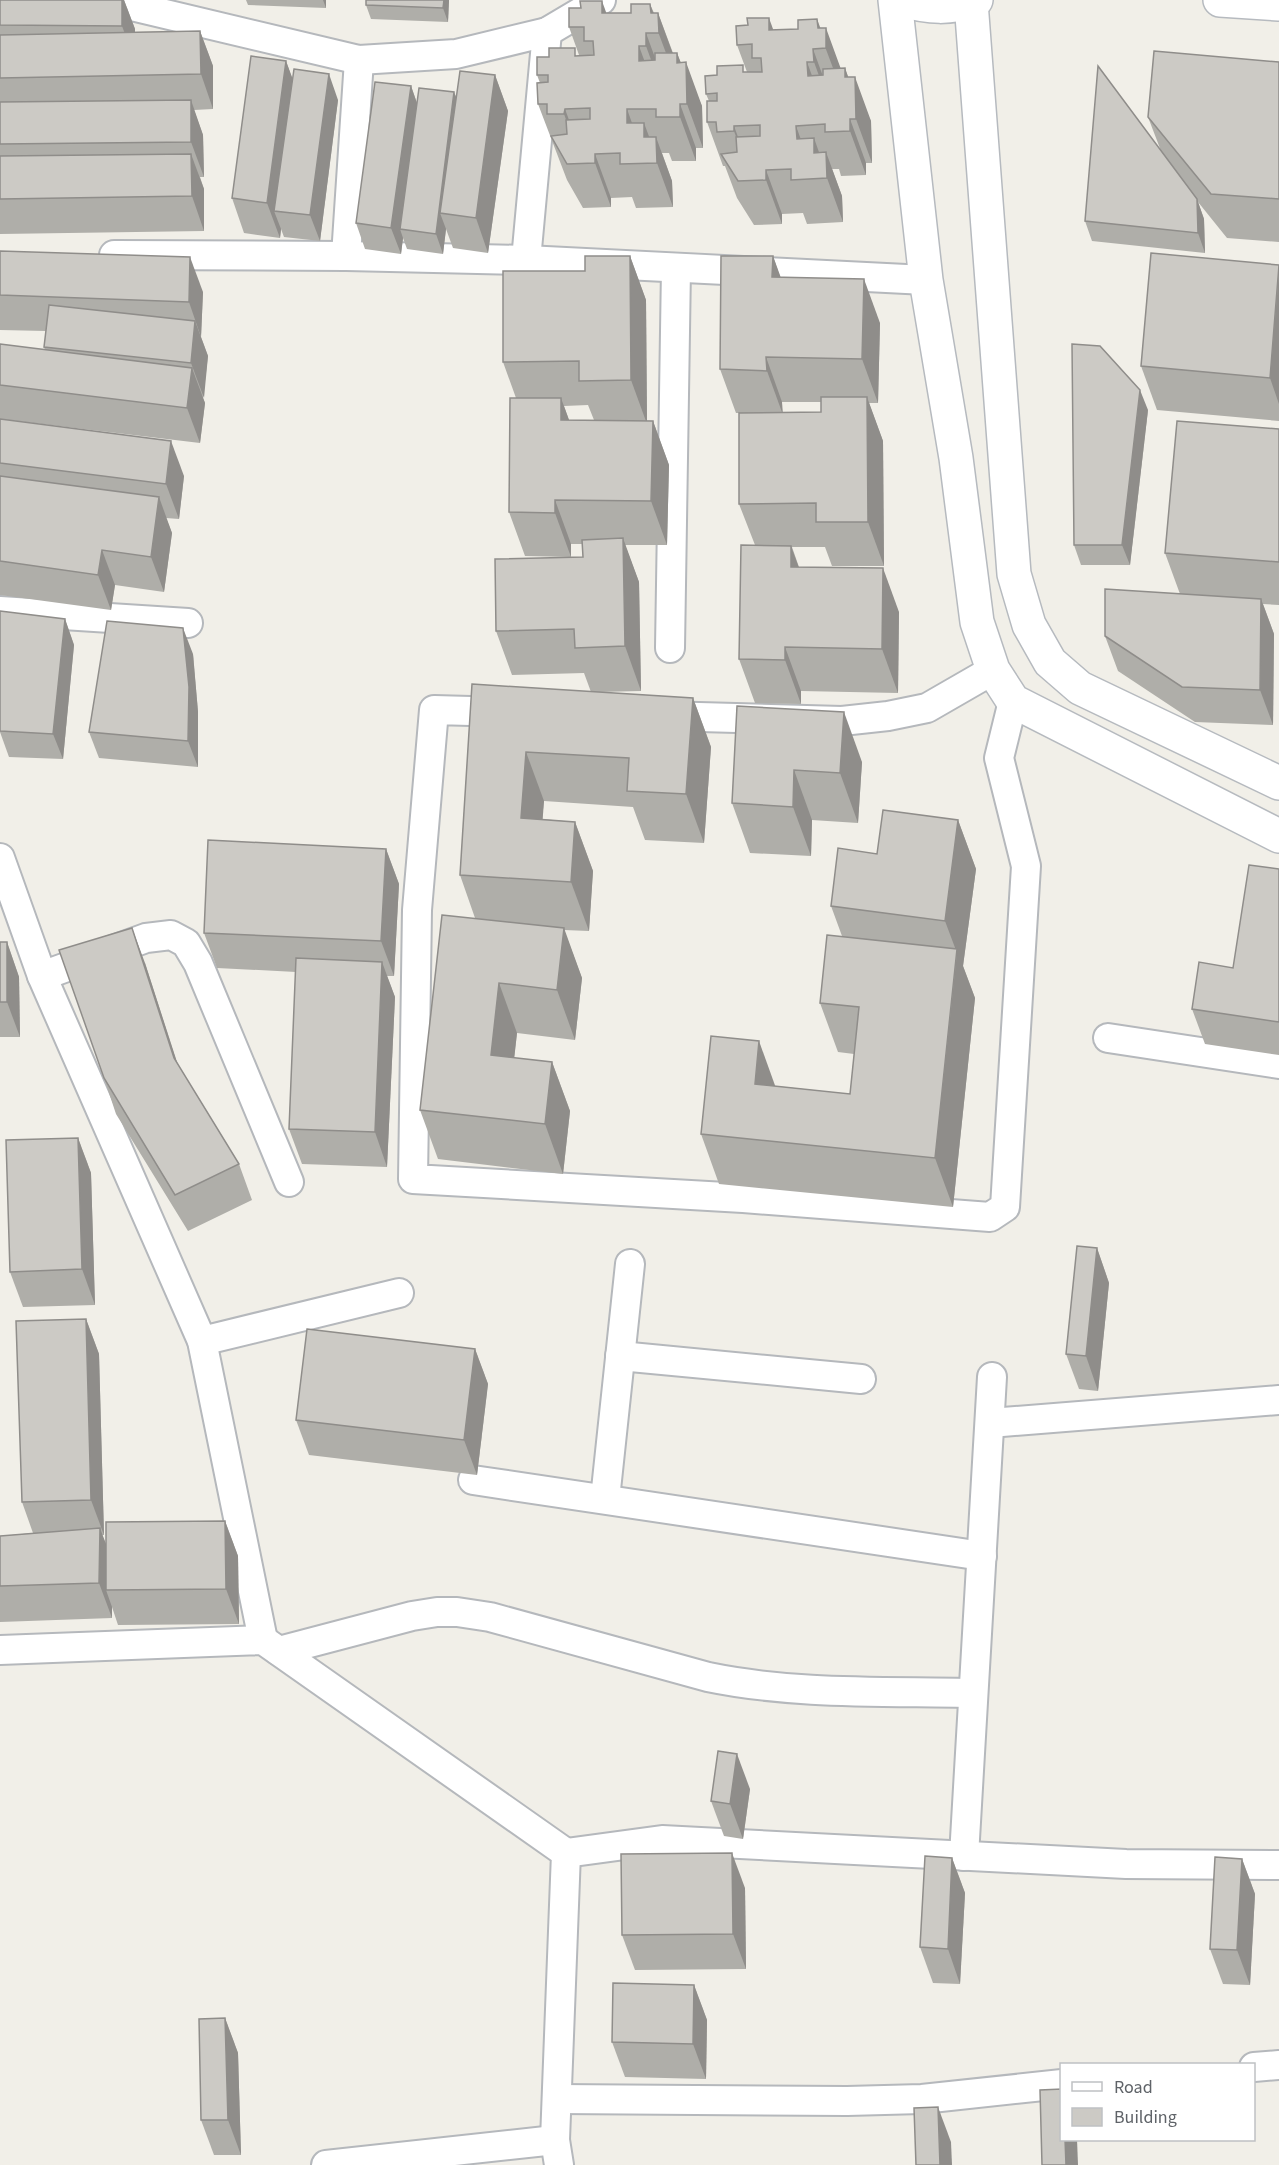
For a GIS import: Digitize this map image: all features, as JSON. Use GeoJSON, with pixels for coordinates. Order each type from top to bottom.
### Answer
{"type":"FeatureCollection","features":[{"type":"Feature","properties":{"kind":"street"},"geometry":{"type":"LineString","coordinates":[[106,0],[359,60],[456,54],[547,32],[601,0]]}},
{"type":"Feature","properties":{"kind":"street"},"geometry":{"type":"LineString","coordinates":[[895,0],[926,280],[956,458],[977,622],[993,670],[1013,701],[1279,836]]}},
{"type":"Feature","properties":{"kind":"street"},"geometry":{"type":"LineString","coordinates":[[902,0],[926,7],[959,6],[974,1],[1014,574],[1029,625],[1050,662],[1080,688],[1279,783]]}},
{"type":"Feature","properties":{"kind":"street"},"geometry":{"type":"LineString","coordinates":[[1220,0],[1279,4]]}},
{"type":"Feature","properties":{"kind":"street"},"geometry":{"type":"LineString","coordinates":[[526,260],[547,32]]}},
{"type":"Feature","properties":{"kind":"street"},"geometry":{"type":"LineString","coordinates":[[346,256],[359,60]]}},
{"type":"Feature","properties":{"kind":"street"},"geometry":{"type":"LineString","coordinates":[[114,255],[346,256],[526,260],[926,280]]}},
{"type":"Feature","properties":{"kind":"street"},"geometry":{"type":"LineString","coordinates":[[670,648],[676,268]]}},
{"type":"Feature","properties":{"kind":"street"},"geometry":{"type":"LineString","coordinates":[[0,611],[188,623]]}},
{"type":"Feature","properties":{"kind":"street"},"geometry":{"type":"LineString","coordinates":[[632,715],[843,721],[888,716],[927,708],[993,670]]}},
{"type":"Feature","properties":{"kind":"street"},"geometry":{"type":"LineString","coordinates":[[527,713],[434,710],[417,910],[413,1179],[743,1198],[990,1218],[1005,1208],[1026,866],[999,758],[1013,701]]}},
{"type":"Feature","properties":{"kind":"street"},"geometry":{"type":"LineString","coordinates":[[0,858],[42,976],[202,1341],[271,1646],[566,1853],[662,1840],[1126,1864],[1279,1865]]}},
{"type":"Feature","properties":{"kind":"street"},"geometry":{"type":"LineString","coordinates":[[42,976],[146,938],[171,935],[186,943],[198,963],[289,1182]]}},
{"type":"Feature","properties":{"kind":"street"},"geometry":{"type":"LineString","coordinates":[[1108,1038],[1279,1064]]}},
{"type":"Feature","properties":{"kind":"street"},"geometry":{"type":"LineString","coordinates":[[605,1499],[630,1264]]}},
{"type":"Feature","properties":{"kind":"street"},"geometry":{"type":"LineString","coordinates":[[202,1341],[399,1293]]}},
{"type":"Feature","properties":{"kind":"street"},"geometry":{"type":"LineString","coordinates":[[620,1356],[861,1379]]}},
{"type":"Feature","properties":{"kind":"street"},"geometry":{"type":"LineString","coordinates":[[964,1856],[992,1377]]}},
{"type":"Feature","properties":{"kind":"street"},"geometry":{"type":"LineString","coordinates":[[990,1423],[1279,1400]]}},
{"type":"Feature","properties":{"kind":"street"},"geometry":{"type":"LineString","coordinates":[[473,1480],[982,1556]]}},
{"type":"Feature","properties":{"kind":"street"},"geometry":{"type":"LineString","coordinates":[[0,1650],[271,1646],[412,1616],[457,1612],[490,1617],[708,1677],[738,1683],[806,1689],[973,1694]]}},
{"type":"Feature","properties":{"kind":"street"},"geometry":{"type":"LineString","coordinates":[[326,2165],[557,2152],[566,1853]]}},
{"type":"Feature","properties":{"kind":"street"},"geometry":{"type":"LineString","coordinates":[[1255,2067],[1279,2065]]}},
{"type":"Feature","properties":{"kind":"street"},"geometry":{"type":"LineString","coordinates":[[557,2099],[858,2101],[922,2099],[1060,2084]]}},
{"type":"Feature","properties":{"kind":"building"},"geometry":{"type":"Polygon","coordinates":[[[0,0],[122,0],[122,26],[0,25],[0,0]]]}},
{"type":"Feature","properties":{"kind":"building"},"geometry":{"type":"Polygon","coordinates":[[[366,0],[444,0],[443,8],[366,5],[366,0]]]}},
{"type":"Feature","properties":{"kind":"building"},"geometry":{"type":"Polygon","coordinates":[[[580,1],[602,1],[602,13],[631,13],[631,4],[650,4],[651,13],[658,13],[659,33],[646,33],[646,46],[639,46],[639,61],[655,60],[655,53],[677,53],[677,63],[686,62],[687,104],[680,104],[680,117],[656,117],[656,109],[627,109],[627,123],[644,123],[644,137],[656,137],[657,163],[620,164],[620,153],[595,154],[595,163],[567,164],[551,136],[567,134],[566,120],[590,119],[590,108],[565,109],[564,114],[547,114],[547,104],[538,104],[537,83],[548,82],[548,75],[537,75],[537,57],[549,57],[549,48],[575,48],[575,56],[594,55],[593,41],[584,41],[584,27],[569,27],[569,8],[581,8],[580,1]]]}},
{"type":"Feature","properties":{"kind":"building"},"geometry":{"type":"Polygon","coordinates":[[[747,18],[769,18],[769,30],[798,29],[798,20],[817,19],[818,28],[826,28],[826,48],[813,49],[814,62],[807,62],[808,76],[823,75],[823,69],[845,68],[845,77],[855,77],[856,119],[850,119],[850,131],[825,132],[825,124],[796,126],[797,139],[814,138],[814,153],[826,152],[827,178],[791,180],[791,169],[766,170],[766,180],[738,181],[721,154],[737,152],[736,137],[760,136],[760,125],[734,126],[734,131],[717,132],[716,122],[707,122],[707,101],[717,101],[717,93],[706,94],[705,76],[717,75],[717,66],[743,65],[743,72],[762,72],[761,58],[752,58],[752,44],[737,45],[736,26],[748,25],[747,18]]]}},
{"type":"Feature","properties":{"kind":"building"},"geometry":{"type":"Polygon","coordinates":[[[200,31],[201,74],[0,78],[0,35],[200,31]]]}},
{"type":"Feature","properties":{"kind":"building"},"geometry":{"type":"Polygon","coordinates":[[[1154,51],[1279,62],[1279,199],[1211,194],[1148,117],[1154,51]]]}},
{"type":"Feature","properties":{"kind":"building"},"geometry":{"type":"Polygon","coordinates":[[[251,56],[286,61],[267,203],[232,198],[251,56]]]}},
{"type":"Feature","properties":{"kind":"building"},"geometry":{"type":"Polygon","coordinates":[[[1098,66],[1197,199],[1198,233],[1085,221],[1098,66]]]}},
{"type":"Feature","properties":{"kind":"building"},"geometry":{"type":"Polygon","coordinates":[[[294,69],[329,74],[310,215],[274,211],[294,69]]]}},
{"type":"Feature","properties":{"kind":"building"},"geometry":{"type":"Polygon","coordinates":[[[460,71],[495,75],[476,218],[440,213],[460,71]]]}},
{"type":"Feature","properties":{"kind":"building"},"geometry":{"type":"Polygon","coordinates":[[[375,82],[411,86],[391,228],[356,223],[375,82]]]}},
{"type":"Feature","properties":{"kind":"building"},"geometry":{"type":"Polygon","coordinates":[[[419,88],[454,92],[436,234],[400,229],[419,88]]]}},
{"type":"Feature","properties":{"kind":"building"},"geometry":{"type":"Polygon","coordinates":[[[191,100],[191,142],[0,144],[0,102],[191,100]]]}},
{"type":"Feature","properties":{"kind":"building"},"geometry":{"type":"Polygon","coordinates":[[[191,154],[192,196],[0,199],[0,156],[191,154]]]}},
{"type":"Feature","properties":{"kind":"building"},"geometry":{"type":"Polygon","coordinates":[[[0,251],[190,257],[189,302],[0,295],[0,251]]]}},
{"type":"Feature","properties":{"kind":"building"},"geometry":{"type":"Polygon","coordinates":[[[1151,253],[1279,265],[1270,378],[1141,366],[1151,253]]]}},
{"type":"Feature","properties":{"kind":"building"},"geometry":{"type":"Polygon","coordinates":[[[585,256],[630,256],[631,380],[579,381],[579,361],[503,362],[503,271],[585,271],[585,256]]]}},
{"type":"Feature","properties":{"kind":"building"},"geometry":{"type":"Polygon","coordinates":[[[721,256],[773,256],[772,277],[864,279],[862,359],[766,357],[767,371],[720,369],[721,256]]]}},
{"type":"Feature","properties":{"kind":"building"},"geometry":{"type":"Polygon","coordinates":[[[49,305],[195,321],[191,363],[44,347],[49,305]]]}},
{"type":"Feature","properties":{"kind":"building"},"geometry":{"type":"Polygon","coordinates":[[[0,344],[192,368],[187,408],[0,385],[0,344]]]}},
{"type":"Feature","properties":{"kind":"building"},"geometry":{"type":"Polygon","coordinates":[[[1072,344],[1100,346],[1140,390],[1122,545],[1074,545],[1072,344]]]}},
{"type":"Feature","properties":{"kind":"building"},"geometry":{"type":"Polygon","coordinates":[[[821,397],[867,397],[868,522],[816,522],[816,503],[739,504],[739,413],[821,412],[821,397]]]}},
{"type":"Feature","properties":{"kind":"building"},"geometry":{"type":"Polygon","coordinates":[[[510,398],[561,398],[561,420],[653,421],[651,501],[555,500],[555,513],[509,512],[510,398]]]}},
{"type":"Feature","properties":{"kind":"building"},"geometry":{"type":"Polygon","coordinates":[[[0,419],[171,441],[166,484],[0,463],[0,419]]]}},
{"type":"Feature","properties":{"kind":"building"},"geometry":{"type":"Polygon","coordinates":[[[1177,421],[1279,429],[1279,562],[1165,553],[1177,421]]]}},
{"type":"Feature","properties":{"kind":"building"},"geometry":{"type":"Polygon","coordinates":[[[0,476],[159,497],[151,557],[102,550],[98,575],[0,561],[0,476]]]}},
{"type":"Feature","properties":{"kind":"building"},"geometry":{"type":"Polygon","coordinates":[[[623,538],[625,646],[575,648],[574,629],[496,631],[495,559],[583,557],[582,540],[623,538]]]}},
{"type":"Feature","properties":{"kind":"building"},"geometry":{"type":"Polygon","coordinates":[[[741,545],[791,546],[791,567],[883,568],[882,649],[785,647],[785,660],[739,659],[741,545]]]}},
{"type":"Feature","properties":{"kind":"building"},"geometry":{"type":"Polygon","coordinates":[[[1105,589],[1261,599],[1260,690],[1182,687],[1105,636],[1105,589]]]}},
{"type":"Feature","properties":{"kind":"building"},"geometry":{"type":"Polygon","coordinates":[[[0,611],[65,619],[53,734],[0,731],[0,611]]]}},
{"type":"Feature","properties":{"kind":"building"},"geometry":{"type":"Polygon","coordinates":[[[107,621],[183,628],[189,687],[188,741],[89,732],[107,621]]]}},
{"type":"Feature","properties":{"kind":"building"},"geometry":{"type":"Polygon","coordinates":[[[472,684],[693,698],[686,794],[627,791],[629,758],[526,752],[521,818],[575,822],[571,882],[460,875],[472,684]]]}},
{"type":"Feature","properties":{"kind":"building"},"geometry":{"type":"Polygon","coordinates":[[[737,706],[844,712],[840,773],[794,770],[793,807],[732,803],[737,706]]]}},
{"type":"Feature","properties":{"kind":"building"},"geometry":{"type":"Polygon","coordinates":[[[883,810],[958,820],[945,921],[831,906],[838,848],[877,854],[883,810]]]}},
{"type":"Feature","properties":{"kind":"building"},"geometry":{"type":"Polygon","coordinates":[[[208,840],[386,849],[381,941],[204,933],[208,840]]]}},
{"type":"Feature","properties":{"kind":"building"},"geometry":{"type":"Polygon","coordinates":[[[1249,865],[1279,869],[1279,1022],[1192,1009],[1199,962],[1233,968],[1249,865]]]}},
{"type":"Feature","properties":{"kind":"building"},"geometry":{"type":"Polygon","coordinates":[[[442,915],[564,928],[557,990],[499,983],[491,1055],[552,1062],[545,1124],[420,1110],[442,915]]]}},
{"type":"Feature","properties":{"kind":"building"},"geometry":{"type":"Polygon","coordinates":[[[132,928],[174,1058],[239,1164],[175,1195],[104,1078],[59,950],[132,928]]]}},
{"type":"Feature","properties":{"kind":"building"},"geometry":{"type":"Polygon","coordinates":[[[827,935],[957,949],[935,1158],[701,1134],[711,1036],[759,1041],[755,1084],[850,1094],[859,1007],[820,1003],[827,935]]]}},
{"type":"Feature","properties":{"kind":"building"},"geometry":{"type":"Polygon","coordinates":[[[0,942],[7,942],[7,1002],[0,1002],[0,942]]]}},
{"type":"Feature","properties":{"kind":"building"},"geometry":{"type":"Polygon","coordinates":[[[296,958],[382,962],[375,1132],[289,1129],[296,958]]]}},
{"type":"Feature","properties":{"kind":"building"},"geometry":{"type":"Polygon","coordinates":[[[78,1138],[82,1269],[10,1272],[6,1140],[78,1138]]]}},
{"type":"Feature","properties":{"kind":"building"},"geometry":{"type":"Polygon","coordinates":[[[1077,1246],[1097,1248],[1086,1356],[1066,1354],[1077,1246]]]}},
{"type":"Feature","properties":{"kind":"building"},"geometry":{"type":"Polygon","coordinates":[[[86,1319],[91,1500],[22,1502],[16,1321],[86,1319]]]}},
{"type":"Feature","properties":{"kind":"building"},"geometry":{"type":"Polygon","coordinates":[[[307,1329],[475,1349],[464,1440],[296,1420],[307,1329]]]}},
{"type":"Feature","properties":{"kind":"building"},"geometry":{"type":"Polygon","coordinates":[[[225,1521],[226,1589],[106,1590],[106,1522],[225,1521]]]}},
{"type":"Feature","properties":{"kind":"building"},"geometry":{"type":"Polygon","coordinates":[[[100,1528],[99,1583],[0,1586],[0,1536],[100,1528]]]}},
{"type":"Feature","properties":{"kind":"building"},"geometry":{"type":"Polygon","coordinates":[[[718,1751],[737,1754],[730,1804],[711,1801],[718,1751]]]}},
{"type":"Feature","properties":{"kind":"building"},"geometry":{"type":"Polygon","coordinates":[[[732,1853],[733,1934],[622,1935],[621,1854],[732,1853]]]}},
{"type":"Feature","properties":{"kind":"building"},"geometry":{"type":"Polygon","coordinates":[[[925,1856],[952,1858],[948,1949],[920,1947],[925,1856]]]}},
{"type":"Feature","properties":{"kind":"building"},"geometry":{"type":"Polygon","coordinates":[[[1215,1857],[1242,1859],[1237,1950],[1210,1949],[1215,1857]]]}},
{"type":"Feature","properties":{"kind":"building"},"geometry":{"type":"Polygon","coordinates":[[[613,1983],[694,1985],[693,2044],[612,2042],[613,1983]]]}},
{"type":"Feature","properties":{"kind":"building"},"geometry":{"type":"Polygon","coordinates":[[[225,2018],[228,2120],[201,2120],[199,2019],[225,2018]]]}},
{"type":"Feature","properties":{"kind":"building"},"geometry":{"type":"Polygon","coordinates":[[[1060,2089],[1060,2141],[1065,2141],[1066,2165],[1042,2165],[1040,2090],[1060,2089]]]}},
{"type":"Feature","properties":{"kind":"building"},"geometry":{"type":"Polygon","coordinates":[[[938,2107],[940,2165],[916,2165],[914,2108],[938,2107]]]}}]}
